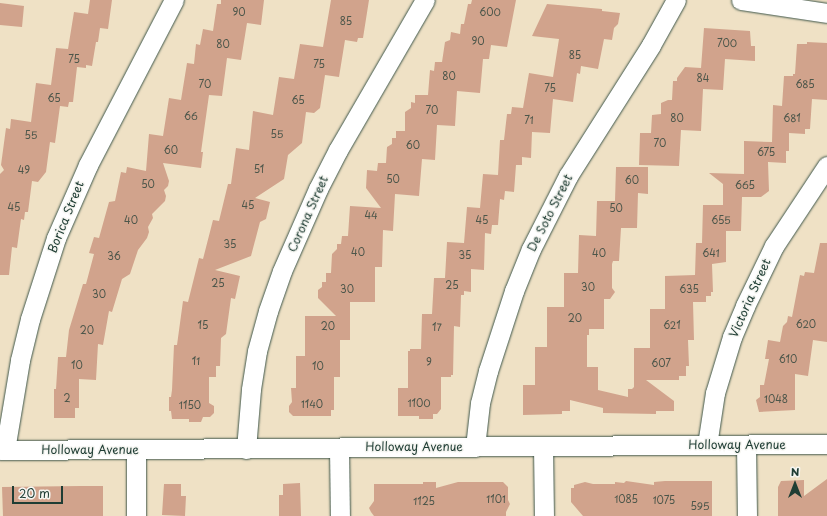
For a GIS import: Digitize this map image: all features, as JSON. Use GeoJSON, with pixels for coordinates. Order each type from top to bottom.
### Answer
{"type":"FeatureCollection","features":[{"type":"Feature","properties":{"kind":"street","name":"Borica Street"},"geometry":{"type":"LineString","coordinates":[[2,450],[20,360],[30,319],[56,238],[88,165],[174,0]]}},
{"type":"Feature","properties":{"kind":"street","name":"Corona Street"},"geometry":{"type":"LineString","coordinates":[[246,448],[251,389],[257,351],[268,311],[282,271],[315,196],[338,150],[424,0]]}},
{"type":"Feature","properties":{"kind":"street","name":"De Soto Street"},"geometry":{"type":"LineString","coordinates":[[475,447],[480,403],[488,372],[511,298],[531,249],[568,176],[651,45],[676,0]]}},
{"type":"Feature","properties":{"kind":"street"},"geometry":{"type":"LineString","coordinates":[[741,0],[827,13]]}},
{"type":"Feature","properties":{"kind":"street","name":"Victoria Street"},"geometry":{"type":"LineString","coordinates":[[707,445],[715,393],[732,337],[745,306],[774,246],[808,192],[827,166]]}},
{"type":"Feature","properties":{"kind":"street","name":"Holloway Avenue"},"geometry":{"type":"LineString","coordinates":[[2,450],[827,444]]}},
{"type":"Feature","properties":{"kind":"street"},"geometry":{"type":"LineString","coordinates":[[746,445],[747,516]]}},
{"type":"Feature","properties":{"kind":"street"},"geometry":{"type":"LineString","coordinates":[[543,446],[544,516]]}},
{"type":"Feature","properties":{"kind":"street"},"geometry":{"type":"LineString","coordinates":[[339,448],[340,516]]}},
{"type":"Feature","properties":{"kind":"street"},"geometry":{"type":"LineString","coordinates":[[136,449],[136,516]]}},
{"type":"Feature","properties":{"kind":"building"},"geometry":{"type":"Polygon","coordinates":[[[90,0],[112,0],[108,29],[100,28],[92,66],[86,65],[86,68],[77,67],[73,102],[69,102],[68,107],[60,106],[55,143],[50,142],[46,172],[38,182],[32,181],[28,212],[25,212],[24,220],[21,219],[17,248],[12,247],[9,275],[0,275],[0,174],[4,170],[1,165],[6,128],[10,129],[11,119],[31,122],[36,83],[51,85],[56,48],[68,49],[74,12],[88,14],[90,0]]]}},
{"type":"Feature","properties":{"kind":"building"},"geometry":{"type":"Polygon","coordinates":[[[221,0],[264,0],[261,25],[247,23],[241,60],[227,58],[222,96],[209,95],[201,152],[203,152],[201,168],[163,163],[169,181],[168,186],[164,190],[166,196],[165,201],[152,214],[153,218],[148,227],[149,232],[147,238],[138,250],[130,274],[122,279],[112,312],[109,311],[103,345],[98,344],[96,380],[79,379],[79,408],[75,408],[75,418],[54,418],[54,389],[56,389],[58,357],[66,357],[69,330],[83,284],[86,284],[94,254],[89,253],[94,237],[99,238],[109,202],[115,201],[121,172],[126,173],[127,167],[146,171],[149,134],[163,136],[169,98],[181,100],[187,63],[194,64],[196,44],[200,45],[203,29],[213,31],[217,4],[221,4],[221,0]]]}},
{"type":"Feature","properties":{"kind":"building"},"geometry":{"type":"Polygon","coordinates":[[[331,0],[369,0],[363,38],[358,38],[357,42],[345,40],[339,77],[325,75],[320,108],[314,113],[306,112],[302,143],[288,155],[284,179],[255,198],[270,202],[266,219],[260,222],[251,256],[215,270],[240,276],[235,299],[231,298],[226,334],[221,338],[220,366],[216,366],[216,377],[209,377],[209,403],[214,406],[214,413],[210,417],[203,417],[201,422],[189,422],[189,419],[172,419],[171,411],[169,411],[169,397],[171,397],[172,390],[174,345],[177,345],[183,301],[188,302],[199,258],[203,259],[213,220],[219,221],[228,184],[231,184],[236,148],[249,150],[253,111],[273,115],[279,77],[294,79],[300,44],[323,47],[331,0]]]}},
{"type":"Feature","properties":{"kind":"building"},"geometry":{"type":"Polygon","coordinates":[[[472,0],[516,0],[507,47],[491,45],[489,59],[483,59],[480,93],[457,91],[455,126],[437,125],[435,160],[422,159],[419,196],[395,194],[393,231],[383,230],[382,267],[375,267],[375,302],[350,302],[350,340],[340,340],[340,377],[334,377],[334,410],[331,410],[331,416],[293,416],[289,412],[289,406],[292,402],[291,388],[296,388],[296,356],[305,356],[305,316],[336,316],[318,298],[318,290],[322,287],[322,282],[326,282],[326,273],[331,273],[332,254],[337,249],[337,244],[341,244],[342,236],[348,236],[350,206],[381,208],[366,188],[367,170],[377,171],[378,163],[386,163],[387,147],[392,144],[392,138],[396,138],[396,131],[405,131],[405,112],[411,108],[411,102],[415,103],[415,95],[428,95],[430,70],[434,71],[435,62],[442,62],[445,42],[450,40],[451,32],[460,34],[461,24],[464,24],[468,4],[471,4],[472,0]]]}},
{"type":"Feature","properties":{"kind":"building"},"geometry":{"type":"Polygon","coordinates":[[[0,3],[24,6],[22,27],[0,25],[0,3]]]}},
{"type":"Feature","properties":{"kind":"building"},"geometry":{"type":"Polygon","coordinates":[[[547,4],[602,9],[602,11],[620,13],[618,24],[614,28],[612,40],[604,39],[598,69],[581,66],[580,74],[577,73],[573,102],[553,99],[550,133],[532,132],[531,158],[522,157],[522,165],[516,165],[514,192],[505,191],[504,200],[500,199],[498,225],[492,225],[491,234],[485,233],[484,270],[471,269],[471,292],[464,291],[464,295],[461,295],[460,327],[454,326],[453,375],[451,375],[451,377],[441,377],[441,409],[437,414],[433,414],[433,419],[419,419],[419,416],[398,416],[398,388],[408,388],[408,351],[410,351],[410,349],[421,349],[422,314],[432,314],[434,278],[445,278],[447,242],[464,243],[467,207],[480,208],[483,174],[498,175],[500,140],[504,140],[507,114],[511,114],[512,107],[523,108],[529,73],[553,77],[559,39],[532,36],[547,4]]]}},
{"type":"Feature","properties":{"kind":"building"},"geometry":{"type":"Polygon","coordinates":[[[704,28],[750,31],[751,46],[755,46],[755,61],[725,59],[723,90],[703,89],[701,131],[681,130],[679,166],[639,165],[640,133],[651,133],[652,115],[661,114],[661,103],[672,100],[673,81],[677,81],[677,78],[685,67],[701,68],[704,28]]]}},
{"type":"Feature","properties":{"kind":"building"},"geometry":{"type":"Polygon","coordinates":[[[807,42],[827,43],[827,100],[812,99],[810,129],[805,129],[805,134],[789,133],[789,151],[786,151],[786,163],[768,162],[769,191],[761,197],[742,197],[741,231],[726,231],[726,262],[712,264],[713,292],[711,292],[711,296],[706,296],[706,302],[693,302],[694,340],[688,340],[689,366],[686,366],[686,376],[679,376],[679,380],[646,380],[674,401],[674,411],[656,411],[656,414],[603,413],[603,408],[570,400],[570,411],[562,411],[562,414],[523,415],[523,385],[535,385],[535,347],[547,347],[547,307],[564,307],[564,273],[578,273],[579,235],[596,236],[597,201],[615,201],[616,167],[648,167],[648,194],[638,193],[637,228],[621,228],[619,261],[613,261],[612,264],[612,288],[615,292],[610,299],[604,299],[604,329],[589,329],[589,335],[587,335],[587,367],[598,367],[598,390],[628,397],[628,389],[632,389],[634,387],[634,348],[650,348],[650,309],[665,309],[665,276],[695,275],[696,243],[702,243],[703,205],[723,205],[723,184],[709,173],[744,174],[744,141],[772,142],[773,105],[782,106],[784,76],[793,76],[793,74],[795,74],[797,44],[807,44],[807,42]]]}},
{"type":"Feature","properties":{"kind":"building"},"geometry":{"type":"Polygon","coordinates":[[[820,243],[827,243],[827,342],[813,340],[808,376],[795,374],[795,410],[759,412],[756,400],[760,397],[760,385],[764,385],[769,359],[765,359],[768,340],[780,342],[783,326],[787,322],[788,316],[792,317],[800,275],[804,276],[805,272],[814,273],[820,243]]]}},
{"type":"Feature","properties":{"kind":"building"},"geometry":{"type":"Polygon","coordinates":[[[827,479],[827,516],[778,516],[778,487],[781,481],[804,480],[804,496],[827,479]]]}},
{"type":"Feature","properties":{"kind":"building"},"geometry":{"type":"Polygon","coordinates":[[[626,481],[654,485],[654,482],[665,481],[712,481],[712,516],[583,516],[571,502],[571,488],[574,488],[574,485],[585,482],[593,484],[615,484],[615,482],[624,483],[626,481]]]}},
{"type":"Feature","properties":{"kind":"building"},"geometry":{"type":"Polygon","coordinates":[[[423,482],[436,482],[436,488],[458,482],[503,482],[508,487],[508,500],[510,504],[506,512],[506,516],[374,516],[371,512],[369,508],[374,501],[374,484],[423,484],[423,482]]]}},
{"type":"Feature","properties":{"kind":"building"},"geometry":{"type":"Polygon","coordinates":[[[300,483],[301,516],[279,516],[279,495],[283,495],[283,484],[300,483]]]}},
{"type":"Feature","properties":{"kind":"building"},"geometry":{"type":"Polygon","coordinates":[[[164,484],[181,484],[181,496],[186,496],[185,516],[162,515],[164,484]]]}},
{"type":"Feature","properties":{"kind":"building"},"geometry":{"type":"Polygon","coordinates":[[[103,486],[103,516],[3,516],[2,487],[103,486]]]}}]}
